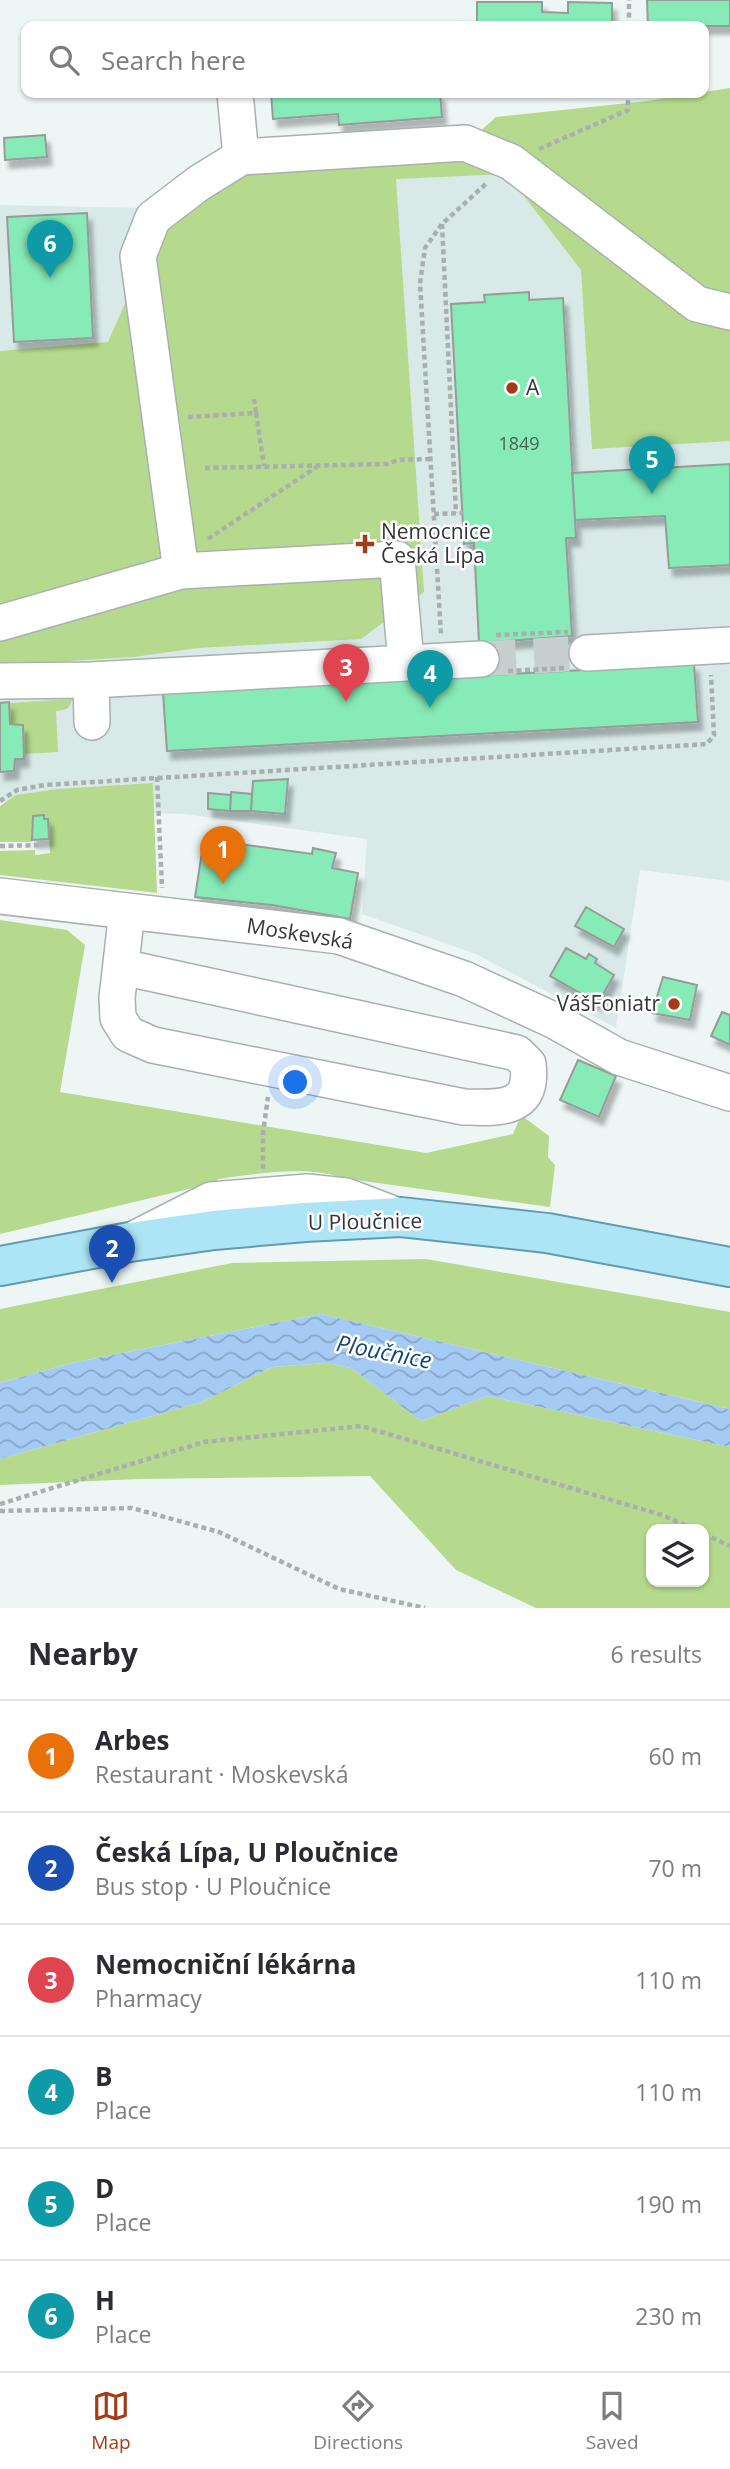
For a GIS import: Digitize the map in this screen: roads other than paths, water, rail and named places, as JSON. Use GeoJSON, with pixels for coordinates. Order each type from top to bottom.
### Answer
{"type":"FeatureCollection","features":[{"type":"Feature","properties":{"kind":"main road","name":"U Ploučnice"},"geometry":{"type":"LineString","coordinates":[[0,1266],[130,1242],[240,1228],[401,1217],[547,1233],[730,1267]]}},
{"type":"Feature","properties":{"kind":"street"},"geometry":{"type":"LineString","coordinates":[[235,98],[241,157]]}},
{"type":"Feature","properties":{"kind":"street"},"geometry":{"type":"LineString","coordinates":[[180,564],[157,320],[138,256],[153,218],[199,183],[241,157],[465,144],[511,162],[697,304],[730,312]]}},
{"type":"Feature","properties":{"kind":"street"},"geometry":{"type":"LineString","coordinates":[[0,623],[180,564],[397,559],[406,663]]}},
{"type":"Feature","properties":{"kind":"street"},"geometry":{"type":"LineString","coordinates":[[578,642],[720,646]]}},
{"type":"Feature","properties":{"kind":"street"},"geometry":{"type":"LineString","coordinates":[[0,681],[91,680],[406,663],[486,647]]}},
{"type":"Feature","properties":{"kind":"street"},"geometry":{"type":"LineString","coordinates":[[91,680],[92,722]]}},
{"type":"Feature","properties":{"kind":"street","name":"Moskevská"},"geometry":{"type":"LineString","coordinates":[[0,896],[339,936],[464,979],[553,1020],[619,1057],[730,1093]]}},
{"type":"Feature","properties":{"kind":"street"},"geometry":{"type":"LineString","coordinates":[[127,911],[117,998],[118,1018],[128,1034],[153,1045],[464,1107],[493,1108],[522,1098],[528,1088],[528,1064],[553,1020]]}},
{"type":"Feature","properties":{"kind":"street"},"geometry":{"type":"LineString","coordinates":[[122,967],[517,1054],[528,1064]]}},
{"type":"Feature","properties":{"kind":"water","name":"Ploučnice"},"geometry":{"type":"Polygon","coordinates":[[[321,1314],[730,1409],[730,1447],[488,1396],[421,1421],[351,1368],[327,1363],[272,1367],[202,1402],[0,1459],[0,1383],[72,1363],[321,1314]]]}},
{"type":"Feature","properties":{"kind":"tunnel"},"geometry":{"type":"LineString","coordinates":[[481,659],[587,653]]}},
{"type":"Feature","properties":{"kind":"place","name":"H"},"geometry":{"type":"Point","coordinates":[50,278]}},
{"type":"Feature","properties":{"kind":"place","name":"A"},"geometry":{"type":"Point","coordinates":[512,388]}},
{"type":"Feature","properties":{"kind":"place","name":"D"},"geometry":{"type":"Point","coordinates":[652,494]}},
{"type":"Feature","properties":{"kind":"place","name":"Nemocnice Česká Lípa"},"geometry":{"type":"Point","coordinates":[365,544]}},
{"type":"Feature","properties":{"kind":"place","name":"Nemocniční lékárna"},"geometry":{"type":"Point","coordinates":[346,702]}},
{"type":"Feature","properties":{"kind":"place","name":"B"},"geometry":{"type":"Point","coordinates":[430,708]}},
{"type":"Feature","properties":{"kind":"place","name":"Arbes"},"geometry":{"type":"Point","coordinates":[223,884]}},
{"type":"Feature","properties":{"kind":"place","name":"VášFoniatr"},"geometry":{"type":"Point","coordinates":[674,1004]}},
{"type":"Feature","properties":{"kind":"place","name":"Česká Lípa, U Ploučnice"},"geometry":{"type":"Point","coordinates":[112,1283]}}]}
